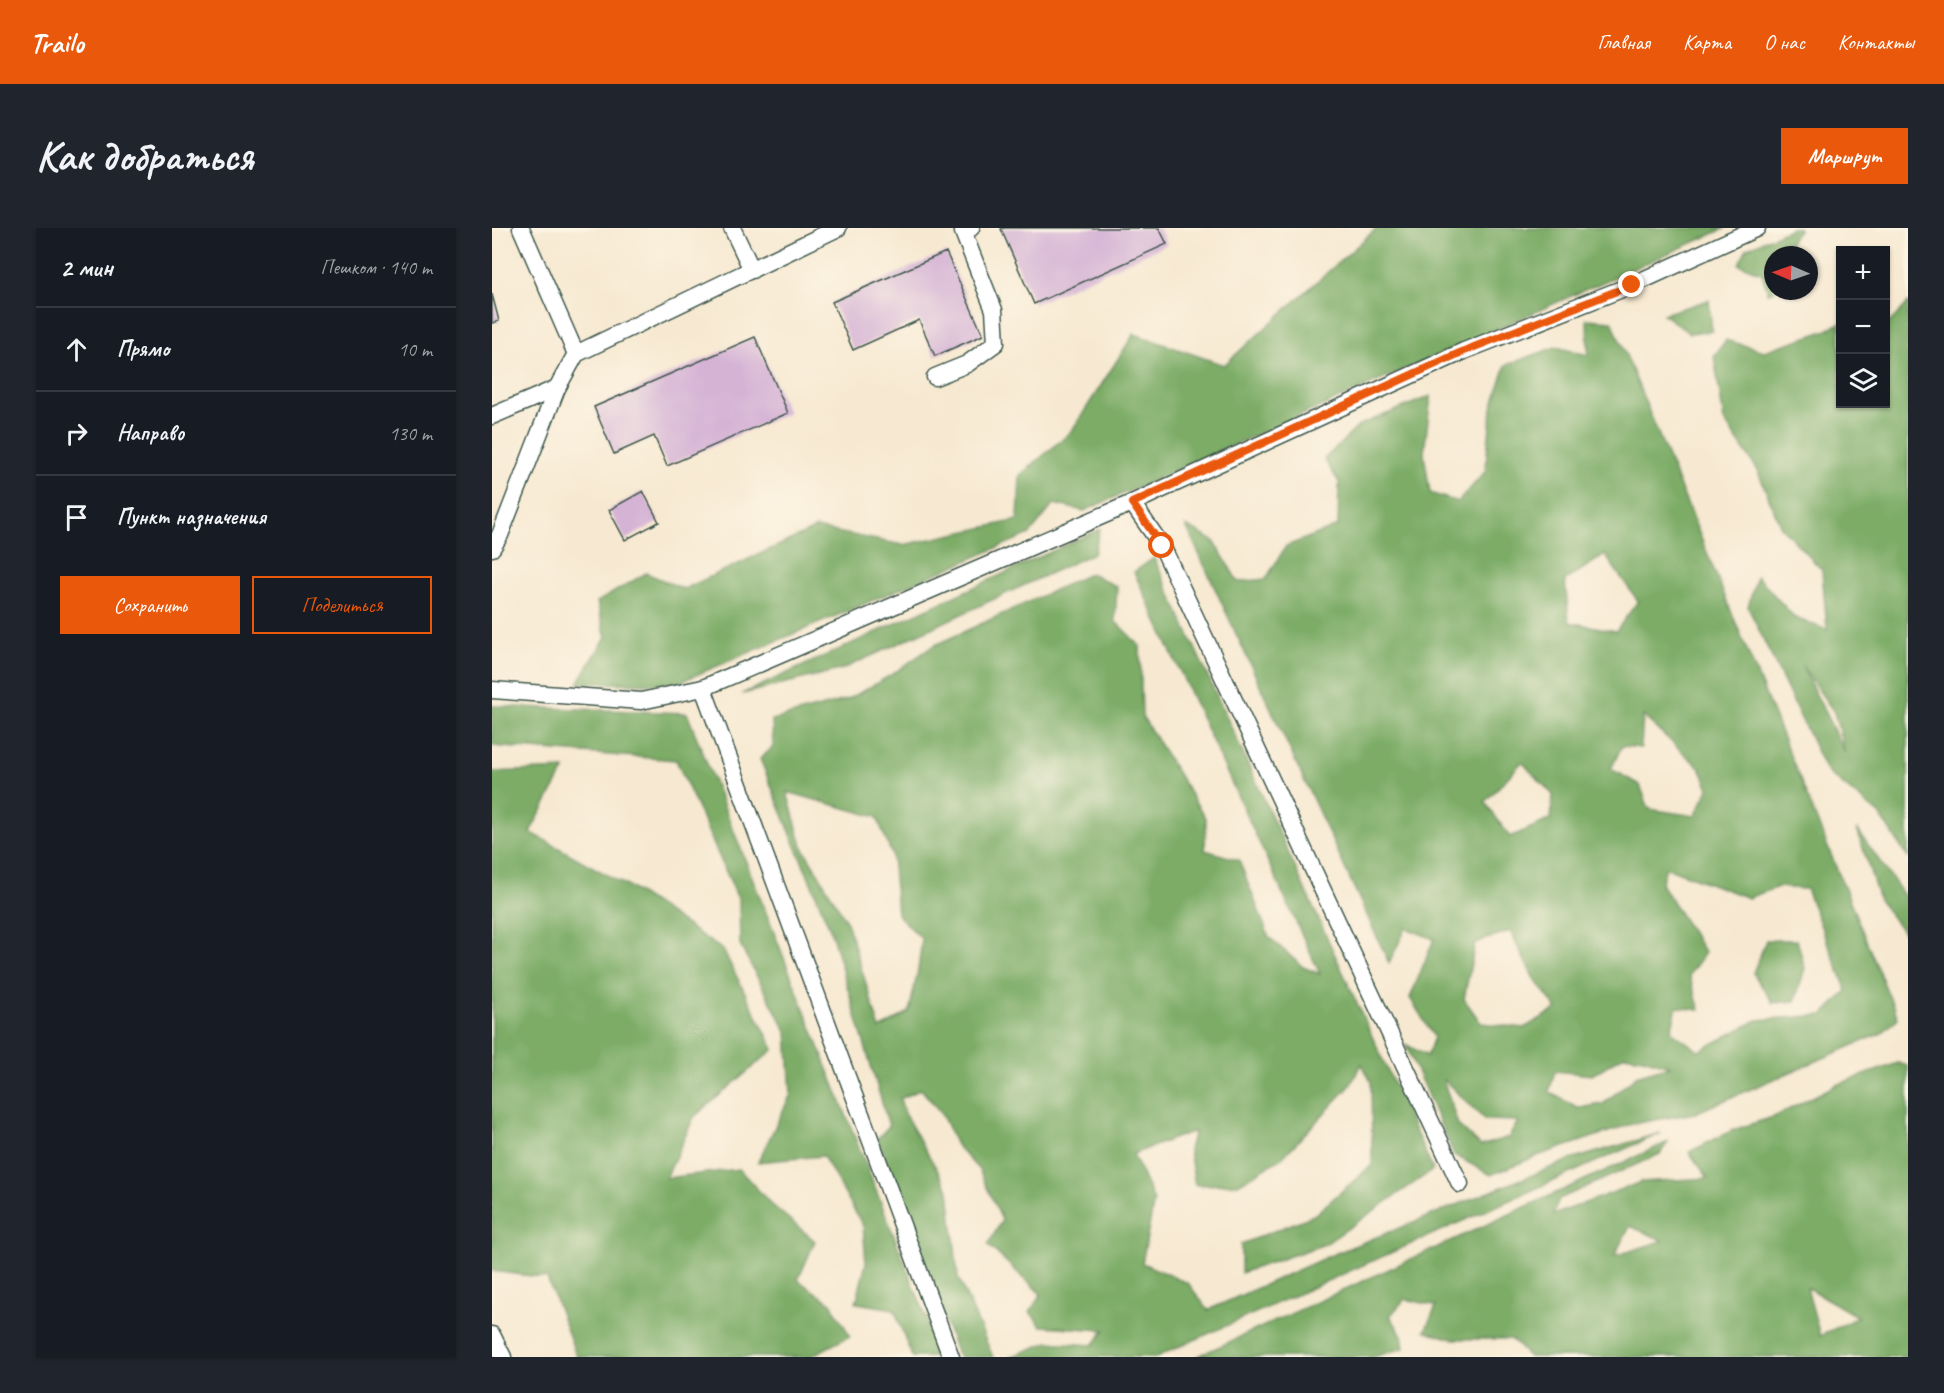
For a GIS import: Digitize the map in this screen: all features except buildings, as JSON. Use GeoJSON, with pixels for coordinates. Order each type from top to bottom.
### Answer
{"type":"FeatureCollection","features":[{"type":"Feature","properties":{"kind":"lane"},"geometry":{"type":"LineString","coordinates":[[521,228],[576,354]]}},
{"type":"Feature","properties":{"kind":"lane"},"geometry":{"type":"LineString","coordinates":[[732,228],[752,270]]}},
{"type":"Feature","properties":{"kind":"lane"},"geometry":{"type":"LineString","coordinates":[[492,548],[500,535],[557,388],[576,354],[838,228]]}},
{"type":"Feature","properties":{"kind":"lane"},"geometry":{"type":"LineString","coordinates":[[935,376],[967,364],[996,343],[994,310],[963,232],[972,228]]}},
{"type":"Feature","properties":{"kind":"lane"},"geometry":{"type":"LineString","coordinates":[[492,690],[641,701],[703,688],[1132,503],[1464,351],[1632,285],[1757,228]]}},
{"type":"Feature","properties":{"kind":"lane"},"geometry":{"type":"LineString","coordinates":[[492,416],[557,388]]}},
{"type":"Feature","properties":{"kind":"lane"},"geometry":{"type":"LineString","coordinates":[[1132,503],[1162,546],[1460,1184]]}},
{"type":"Feature","properties":{"kind":"lane"},"geometry":{"type":"LineString","coordinates":[[703,688],[951,1357]]}},
{"type":"Feature","properties":{"kind":"lane"},"geometry":{"type":"LineString","coordinates":[[492,1335],[503,1357]]}},
{"type":"Feature","properties":{"kind":"green space"},"geometry":{"type":"Polygon","coordinates":[[[1377,228],[1726,228],[1084,511],[1054,504],[1030,534],[675,684],[578,683],[606,637],[597,602],[646,573],[684,589],[816,528],[903,545],[1018,520],[1020,475],[1071,432],[1134,334],[1224,365],[1377,228]]]}},
{"type":"Feature","properties":{"kind":"green space"},"geometry":{"type":"Polygon","coordinates":[[[1792,228],[1799,228],[1788,246],[1764,246],[1764,280],[1762,273],[1739,264],[1747,248],[1792,228]]]}},
{"type":"Feature","properties":{"kind":"green space"},"geometry":{"type":"Polygon","coordinates":[[[1709,300],[1712,331],[1689,333],[1663,314],[1709,300]]]}},
{"type":"Feature","properties":{"kind":"green space"},"geometry":{"type":"Polygon","coordinates":[[[1908,303],[1908,858],[1880,815],[1826,771],[1748,607],[1757,576],[1795,618],[1827,630],[1822,570],[1781,527],[1757,469],[1724,421],[1714,356],[1726,340],[1764,351],[1825,331],[1836,325],[1836,408],[1890,408],[1890,322],[1908,303]],[[1802,666],[1845,753],[1834,712],[1802,666]]]}},
{"type":"Feature","properties":{"kind":"green space"},"geometry":{"type":"Polygon","coordinates":[[[1587,319],[1612,321],[1898,1018],[1882,1033],[1695,1113],[1632,1124],[1537,1156],[1491,1175],[1454,1155],[1405,1044],[1427,1056],[1434,1037],[1410,998],[1434,939],[1406,928],[1389,963],[1186,526],[1214,541],[1238,582],[1266,579],[1286,546],[1338,526],[1339,482],[1324,459],[1360,425],[1431,396],[1424,453],[1430,493],[1458,502],[1485,472],[1492,408],[1506,365],[1556,347],[1588,355],[1587,319]],[[1605,555],[1565,580],[1569,622],[1616,631],[1638,601],[1605,555]],[[1643,716],[1641,748],[1622,746],[1611,769],[1640,785],[1649,809],[1695,816],[1709,788],[1700,768],[1643,716]],[[1522,762],[1485,802],[1510,837],[1551,819],[1553,795],[1522,762]],[[1666,867],[1661,884],[1705,953],[1689,975],[1700,1010],[1677,1007],[1671,1031],[1699,1051],[1757,1020],[1823,1015],[1847,991],[1806,889],[1778,887],[1748,898],[1666,867]],[[1510,931],[1475,943],[1464,999],[1481,1023],[1524,1028],[1557,1009],[1533,977],[1510,931]],[[1624,1055],[1592,1075],[1555,1071],[1549,1092],[1578,1108],[1603,1104],[1636,1076],[1670,1066],[1624,1055]],[[1443,1079],[1458,1125],[1481,1146],[1509,1137],[1518,1121],[1485,1120],[1443,1079]]]}},
{"type":"Feature","properties":{"kind":"green space"},"geometry":{"type":"Polygon","coordinates":[[[1100,529],[1094,553],[843,669],[742,694],[1100,529]]]}},
{"type":"Feature","properties":{"kind":"green space"},"geometry":{"type":"Polygon","coordinates":[[[1154,558],[1433,1170],[1325,1244],[1241,1273],[1241,1244],[1314,1215],[1372,1165],[1371,1082],[1362,1064],[1349,1087],[1282,1158],[1238,1184],[1195,1185],[1189,1150],[1194,1131],[1133,1154],[1154,1201],[1142,1263],[1188,1283],[1208,1310],[1329,1256],[1567,1161],[1661,1133],[1156,1357],[1010,1357],[1049,1342],[1093,1345],[1105,1330],[1041,1326],[1030,1312],[1041,1294],[988,1245],[1002,1220],[979,1170],[956,1145],[941,1113],[921,1089],[900,1099],[905,1115],[949,1190],[958,1277],[993,1357],[958,1357],[877,1139],[889,1126],[830,929],[760,759],[773,747],[772,720],[849,699],[891,675],[933,646],[1091,573],[1117,587],[1115,621],[1140,646],[1142,716],[1206,819],[1205,850],[1239,860],[1269,937],[1303,967],[1320,974],[1134,572],[1154,558]],[[787,792],[802,846],[847,922],[880,1029],[909,1012],[922,939],[897,914],[892,855],[877,817],[787,792]]]}},
{"type":"Feature","properties":{"kind":"green space"},"geometry":{"type":"Polygon","coordinates":[[[492,706],[687,713],[942,1357],[912,1357],[894,1309],[856,1303],[866,1263],[863,1226],[823,1156],[758,1162],[791,1094],[787,1032],[740,945],[739,901],[676,760],[492,746],[492,706]]]}},
{"type":"Feature","properties":{"kind":"green space"},"geometry":{"type":"Polygon","coordinates":[[[565,769],[530,832],[634,890],[723,950],[774,1049],[694,1117],[666,1178],[739,1169],[771,1204],[815,1241],[798,1280],[831,1303],[850,1336],[809,1357],[577,1357],[547,1278],[492,1271],[492,772],[565,769]]]}},
{"type":"Feature","properties":{"kind":"green space"},"geometry":{"type":"Polygon","coordinates":[[[1857,829],[1908,901],[1908,939],[1879,900],[1857,829]]]}},
{"type":"Feature","properties":{"kind":"green space"},"geometry":{"type":"Polygon","coordinates":[[[1766,940],[1797,940],[1805,968],[1795,1001],[1773,1003],[1753,973],[1766,940]]]}},
{"type":"Feature","properties":{"kind":"green space"},"geometry":{"type":"Polygon","coordinates":[[[1898,1063],[1908,1066],[1908,1357],[1529,1357],[1511,1339],[1453,1339],[1425,1331],[1436,1306],[1405,1299],[1390,1316],[1402,1335],[1404,1348],[1373,1357],[1196,1357],[1668,1142],[1660,1154],[1559,1199],[1553,1215],[1641,1182],[1708,1178],[1689,1152],[1733,1130],[1776,1116],[1836,1085],[1898,1063]],[[1630,1226],[1614,1256],[1662,1241],[1662,1240],[1630,1226]],[[1808,1288],[1820,1336],[1858,1317],[1808,1288]]]}},
{"type":"Feature","properties":{"kind":"route"},"geometry":{"type":"LineString","coordinates":[[1162,546],[1132,503],[1464,351],[1632,285]]}}]}
